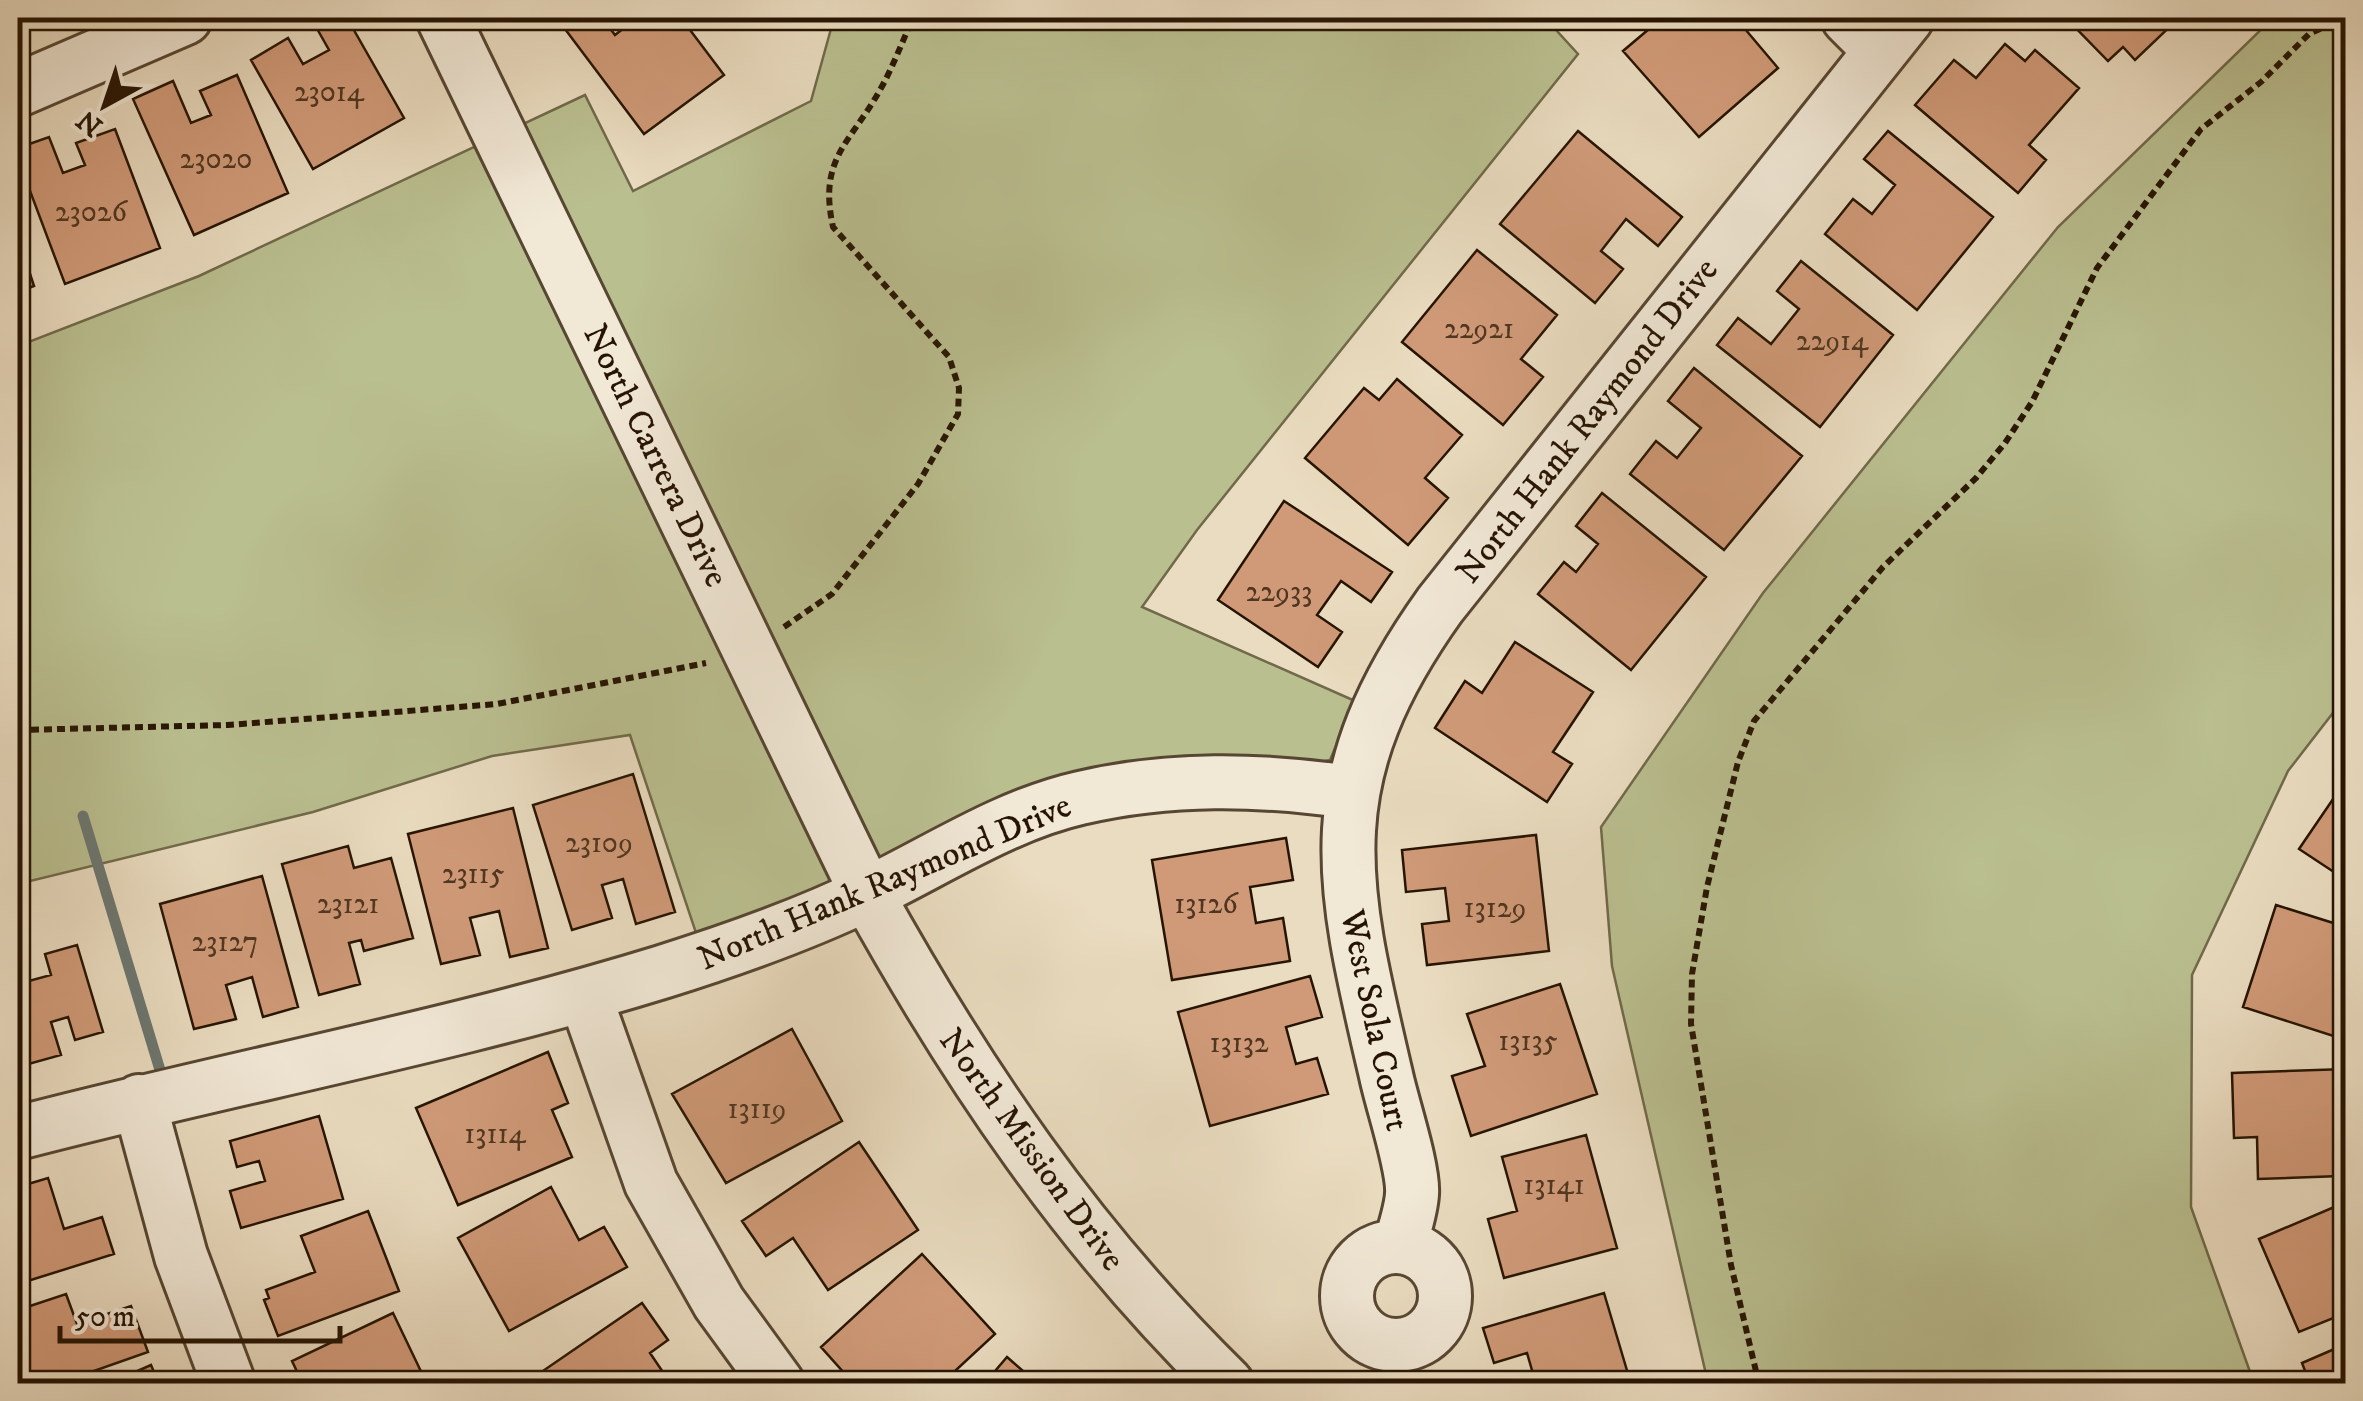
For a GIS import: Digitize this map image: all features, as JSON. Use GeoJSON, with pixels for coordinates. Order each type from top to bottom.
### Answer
{"type":"FeatureCollection","features":[{"type":"Feature","properties":{"kind":"street"},"geometry":{"type":"LineString","coordinates":[[18,90],[96,36],[184,18]]}},
{"type":"Feature","properties":{"kind":"street","name":"North Carrera Drive"},"geometry":{"type":"LineString","coordinates":[[444,18],[868,894]]}},
{"type":"Feature","properties":{"kind":"street","name":"North Hank Raymond Drive"},"geometry":{"type":"LineString","coordinates":[[18,1133],[584,996],[750,944],[868,894],[1021,817],[1077,798],[1158,783],[1212,781],[1288,783],[1350,792],[1378,706],[1416,638],[1878,28]]}},
{"type":"Feature","properties":{"kind":"street","name":"West Sola Court"},"geometry":{"type":"LineString","coordinates":[[1350,792],[1346,849],[1351,909],[1413,1192],[1400,1246]]}},
{"type":"Feature","properties":{"kind":"street","name":"North Mission Drive"},"geometry":{"type":"LineString","coordinates":[[868,894],[983,1092],[1058,1196],[1137,1292],[1226,1384]]}},
{"type":"Feature","properties":{"kind":"street"},"geometry":{"type":"LineString","coordinates":[[584,996],[651,1183],[719,1303],[778,1384]]}},
{"type":"Feature","properties":{"kind":"street"},"geometry":{"type":"LineString","coordinates":[[139,1101],[181,1256],[229,1384]]}},
{"type":"Feature","properties":{"kind":"path"},"geometry":{"type":"LineString","coordinates":[[783,627],[832,594],[918,484],[958,414],[959,388],[949,357],[833,226],[827,201],[829,173],[846,138],[880,92],[913,18]]}},
{"type":"Feature","properties":{"kind":"path"},"geometry":{"type":"LineString","coordinates":[[1759,1384],[1731,1265],[1691,1024],[1692,974],[1706,887],[1738,762],[1754,720],[1883,567],[1976,478],[2005,443],[2032,402],[2096,268],[2201,129],[2261,82],[2309,34],[2344,18]]}},
{"type":"Feature","properties":{"kind":"path"},"geometry":{"type":"LineString","coordinates":[[18,730],[228,724],[496,704],[603,687],[714,662]]}},
{"type":"Feature","properties":{"kind":"green space"},"geometry":{"type":"Polygon","coordinates":[[[834,18],[1545,18],[1578,54],[1197,530],[1142,607],[1355,701],[1330,760],[924,839],[753,917],[697,936],[630,735],[492,756],[313,812],[18,884],[18,346],[199,276],[585,95],[633,191],[811,101],[834,18]]]}},
{"type":"Feature","properties":{"kind":"green space"},"geometry":{"type":"Polygon","coordinates":[[[2273,18],[2345,18],[2346,696],[2288,771],[2192,975],[2191,1207],[2254,1383],[1708,1383],[1612,966],[1601,827],[1763,593],[2058,227],[2273,18]]]}},
{"type":"Feature","properties":{"kind":"building"},"geometry":{"type":"Polygon","coordinates":[[[311,18],[347,18],[404,118],[313,169],[251,60],[288,38],[303,64],[329,50],[311,18]]]}},
{"type":"Feature","properties":{"kind":"building"},"geometry":{"type":"Polygon","coordinates":[[[580,18],[602,18],[615,35],[637,18],[681,18],[724,75],[644,134],[565,29],[580,18]]]}},
{"type":"Feature","properties":{"kind":"building"},"geometry":{"type":"Polygon","coordinates":[[[1662,18],[1758,18],[1745,29],[1778,68],[1699,137],[1623,51],[1662,18]]]}},
{"type":"Feature","properties":{"kind":"building"},"geometry":{"type":"Polygon","coordinates":[[[2066,18],[2179,18],[2135,60],[2123,47],[2108,61],[2066,18]]]}},
{"type":"Feature","properties":{"kind":"building"},"geometry":{"type":"Polygon","coordinates":[[[2005,44],[2025,61],[2035,50],[2079,88],[2029,145],[2046,160],[2018,193],[1915,105],[1954,60],[1976,78],[2005,44]]]}},
{"type":"Feature","properties":{"kind":"building"},"geometry":{"type":"Polygon","coordinates":[[[237,75],[288,193],[194,235],[133,99],[173,81],[191,123],[211,115],[200,91],[237,75]]]}},
{"type":"Feature","properties":{"kind":"building"},"geometry":{"type":"Polygon","coordinates":[[[115,129],[160,248],[65,284],[18,159],[18,148],[49,137],[63,173],[85,165],[76,143],[115,129]]]}},
{"type":"Feature","properties":{"kind":"building"},"geometry":{"type":"Polygon","coordinates":[[[1578,131],[1682,217],[1658,246],[1626,219],[1601,251],[1623,269],[1595,303],[1500,224],[1578,131]]]}},
{"type":"Feature","properties":{"kind":"building"},"geometry":{"type":"Polygon","coordinates":[[[1888,131],[1993,217],[1917,310],[1825,234],[1853,199],[1872,214],[1895,185],[1864,159],[1888,131]]]}},
{"type":"Feature","properties":{"kind":"building"},"geometry":{"type":"Polygon","coordinates":[[[18,237],[34,286],[18,292],[18,237]]]}},
{"type":"Feature","properties":{"kind":"building"},"geometry":{"type":"Polygon","coordinates":[[[1477,250],[1557,315],[1521,359],[1543,377],[1503,425],[1402,342],[1477,250]]]}},
{"type":"Feature","properties":{"kind":"building"},"geometry":{"type":"Polygon","coordinates":[[[1801,261],[1893,335],[1820,427],[1717,345],[1738,318],[1771,344],[1799,309],[1777,291],[1801,261]]]}},
{"type":"Feature","properties":{"kind":"building"},"geometry":{"type":"Polygon","coordinates":[[[1694,368],[1802,456],[1724,550],[1630,474],[1656,441],[1677,458],[1701,428],[1668,401],[1694,368]]]}},
{"type":"Feature","properties":{"kind":"building"},"geometry":{"type":"Polygon","coordinates":[[[1397,379],[1462,435],[1425,478],[1448,498],[1408,545],[1305,458],[1364,388],[1379,400],[1397,379]]]}},
{"type":"Feature","properties":{"kind":"building"},"geometry":{"type":"Polygon","coordinates":[[[1602,493],[1706,577],[1631,670],[1538,594],[1564,562],[1576,572],[1598,544],[1576,526],[1602,493]]]}},
{"type":"Feature","properties":{"kind":"building"},"geometry":{"type":"Polygon","coordinates":[[[1284,501],[1392,572],[1371,602],[1341,581],[1317,615],[1342,632],[1318,667],[1218,600],[1284,501]]]}},
{"type":"Feature","properties":{"kind":"building"},"geometry":{"type":"Polygon","coordinates":[[[1515,642],[1593,692],[1553,752],[1572,764],[1547,802],[1435,728],[1465,681],[1482,693],[1515,642]]]}},
{"type":"Feature","properties":{"kind":"building"},"geometry":{"type":"Polygon","coordinates":[[[633,774],[675,912],[636,924],[623,879],[602,885],[612,918],[572,930],[533,805],[633,774]]]}},
{"type":"Feature","properties":{"kind":"building"},"geometry":{"type":"Polygon","coordinates":[[[2346,780],[2346,880],[2299,849],[2346,780]]]}},
{"type":"Feature","properties":{"kind":"building"},"geometry":{"type":"Polygon","coordinates":[[[513,808],[548,948],[510,957],[499,911],[470,918],[480,955],[441,964],[408,834],[513,808]]]}},
{"type":"Feature","properties":{"kind":"building"},"geometry":{"type":"Polygon","coordinates":[[[1536,835],[1549,951],[1427,965],[1422,924],[1449,921],[1445,888],[1406,892],[1402,850],[1536,835]]]}},
{"type":"Feature","properties":{"kind":"building"},"geometry":{"type":"Polygon","coordinates":[[[1286,838],[1293,880],[1250,887],[1256,923],[1283,918],[1290,961],[1172,980],[1152,860],[1286,838]]]}},
{"type":"Feature","properties":{"kind":"building"},"geometry":{"type":"Polygon","coordinates":[[[348,846],[354,868],[391,858],[413,938],[364,951],[361,940],[349,943],[360,984],[319,995],[282,864],[348,846]]]}},
{"type":"Feature","properties":{"kind":"building"},"geometry":{"type":"Polygon","coordinates":[[[262,876],[298,1007],[263,1017],[252,977],[226,985],[236,1019],[194,1029],[160,904],[262,876]]]}},
{"type":"Feature","properties":{"kind":"building"},"geometry":{"type":"Polygon","coordinates":[[[2276,905],[2346,927],[2346,1040],[2243,1007],[2276,905]]]}},
{"type":"Feature","properties":{"kind":"building"},"geometry":{"type":"Polygon","coordinates":[[[77,945],[103,1032],[75,1040],[68,1017],[51,1022],[61,1055],[25,1065],[18,1039],[18,984],[51,975],[45,954],[77,945]]]}},
{"type":"Feature","properties":{"kind":"building"},"geometry":{"type":"Polygon","coordinates":[[[1310,976],[1322,1017],[1286,1027],[1296,1064],[1317,1058],[1328,1094],[1210,1126],[1178,1012],[1310,976]]]}},
{"type":"Feature","properties":{"kind":"building"},"geometry":{"type":"Polygon","coordinates":[[[1560,984],[1597,1094],[1471,1136],[1452,1076],[1485,1066],[1467,1014],[1560,984]]]}},
{"type":"Feature","properties":{"kind":"building"},"geometry":{"type":"Polygon","coordinates":[[[792,1029],[842,1121],[726,1183],[672,1094],[792,1029]]]}},
{"type":"Feature","properties":{"kind":"building"},"geometry":{"type":"Polygon","coordinates":[[[548,1052],[568,1103],[552,1110],[572,1157],[458,1205],[416,1108],[548,1052]]]}},
{"type":"Feature","properties":{"kind":"building"},"geometry":{"type":"Polygon","coordinates":[[[2346,1069],[2346,1113],[2338,1113],[2340,1176],[2258,1179],[2257,1137],[2234,1138],[2232,1073],[2346,1069]]]}},
{"type":"Feature","properties":{"kind":"building"},"geometry":{"type":"Polygon","coordinates":[[[319,1116],[343,1199],[241,1228],[230,1191],[265,1181],[259,1161],[237,1167],[230,1141],[319,1116]]]}},
{"type":"Feature","properties":{"kind":"building"},"geometry":{"type":"Polygon","coordinates":[[[1586,1135],[1617,1248],[1504,1278],[1488,1219],[1517,1211],[1502,1157],[1586,1135]]]}},
{"type":"Feature","properties":{"kind":"building"},"geometry":{"type":"Polygon","coordinates":[[[859,1142],[918,1230],[828,1290],[793,1238],[766,1256],[742,1221],[859,1142]]]}},
{"type":"Feature","properties":{"kind":"building"},"geometry":{"type":"Polygon","coordinates":[[[48,1178],[64,1229],[102,1217],[114,1254],[18,1284],[18,1187],[48,1178]]]}},
{"type":"Feature","properties":{"kind":"building"},"geometry":{"type":"Polygon","coordinates":[[[551,1187],[579,1240],[604,1227],[627,1267],[509,1331],[458,1238],[551,1187]]]}},
{"type":"Feature","properties":{"kind":"building"},"geometry":{"type":"Polygon","coordinates":[[[2346,1202],[2346,1313],[2299,1332],[2259,1239],[2346,1202]]]}},
{"type":"Feature","properties":{"kind":"building"},"geometry":{"type":"Polygon","coordinates":[[[368,1211],[399,1291],[278,1336],[264,1300],[269,1298],[266,1290],[315,1272],[301,1236],[368,1211]]]}},
{"type":"Feature","properties":{"kind":"building"},"geometry":{"type":"Polygon","coordinates":[[[922,1254],[995,1334],[941,1384],[854,1384],[821,1347],[922,1254]]]}},
{"type":"Feature","properties":{"kind":"building"},"geometry":{"type":"Polygon","coordinates":[[[1604,1293],[1631,1384],[1536,1384],[1527,1353],[1494,1363],[1483,1328],[1604,1293]]]}},
{"type":"Feature","properties":{"kind":"building"},"geometry":{"type":"Polygon","coordinates":[[[66,1294],[77,1324],[131,1306],[148,1352],[57,1384],[29,1384],[18,1352],[18,1310],[66,1294]]]}},
{"type":"Feature","properties":{"kind":"building"},"geometry":{"type":"Polygon","coordinates":[[[642,1303],[668,1340],[650,1353],[671,1384],[543,1384],[537,1375],[642,1303]]]}},
{"type":"Feature","properties":{"kind":"building"},"geometry":{"type":"Polygon","coordinates":[[[393,1313],[427,1384],[352,1384],[348,1376],[331,1384],[303,1384],[292,1361],[393,1313]]]}},
{"type":"Feature","properties":{"kind":"building"},"geometry":{"type":"Polygon","coordinates":[[[2346,1344],[2346,1384],[2310,1384],[2302,1363],[2346,1344]]]}},
{"type":"Feature","properties":{"kind":"building"},"geometry":{"type":"Polygon","coordinates":[[[1007,1357],[1038,1384],[984,1384],[1007,1357]]]}},
{"type":"Feature","properties":{"kind":"building"},"geometry":{"type":"Polygon","coordinates":[[[151,1365],[159,1384],[108,1384],[151,1365]]]}},
{"type":"Feature","properties":{"kind":"waterway"},"geometry":{"type":"LineString","coordinates":[[83,816],[160,1070]]}}]}
